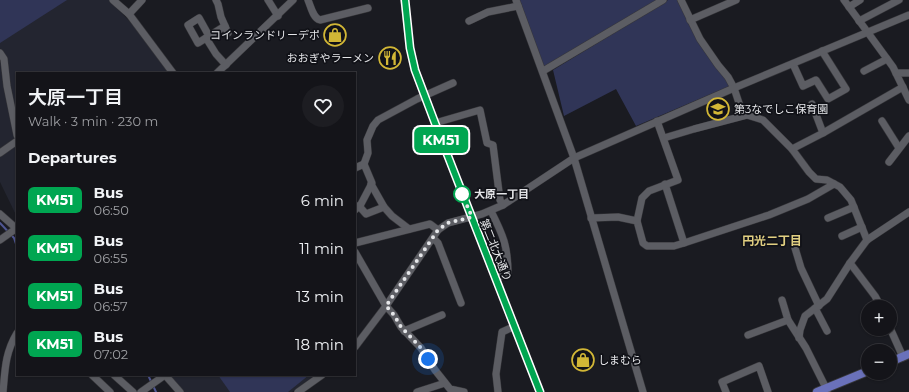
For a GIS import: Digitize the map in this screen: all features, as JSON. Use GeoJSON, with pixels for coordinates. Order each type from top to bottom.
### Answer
{"type":"FeatureCollection","features":[{"type":"Feature","properties":{"kind":"main road"},"geometry":{"type":"LineString","coordinates":[[817,392],[826,390],[861,374]]}},
{"type":"Feature","properties":{"kind":"street"},"geometry":{"type":"LineString","coordinates":[[114,0],[129,14],[172,72]]}},
{"type":"Feature","properties":{"kind":"street"},"geometry":{"type":"LineString","coordinates":[[129,14],[142,0]]}},
{"type":"Feature","properties":{"kind":"street"},"geometry":{"type":"LineString","coordinates":[[216,0],[227,30],[208,37],[216,54],[226,65]]}},
{"type":"Feature","properties":{"kind":"street"},"geometry":{"type":"LineString","coordinates":[[268,0],[278,16]]}},
{"type":"Feature","properties":{"kind":"street"},"geometry":{"type":"LineString","coordinates":[[218,72],[293,0]]}},
{"type":"Feature","properties":{"kind":"street"},"geometry":{"type":"LineString","coordinates":[[308,0],[315,17],[318,20],[368,8]]}},
{"type":"Feature","properties":{"kind":"street","name":"第二北大通り"},"geometry":{"type":"LineString","coordinates":[[404,0],[410,48],[415,70],[540,392]]}},
{"type":"Feature","properties":{"kind":"street"},"geometry":{"type":"LineString","coordinates":[[543,71],[662,0]]}},
{"type":"Feature","properties":{"kind":"street"},"geometry":{"type":"LineString","coordinates":[[681,0],[700,39],[728,77],[734,88],[741,109],[747,115],[763,120],[792,148],[809,172],[816,179],[827,180],[840,187],[851,200],[867,240]]}},
{"type":"Feature","properties":{"kind":"street"},"geometry":{"type":"LineString","coordinates":[[690,20],[736,0]]}},
{"type":"Feature","properties":{"kind":"street"},"geometry":{"type":"LineString","coordinates":[[844,0],[887,59],[896,73],[909,100]]}},
{"type":"Feature","properties":{"kind":"street"},"geometry":{"type":"LineString","coordinates":[[849,6],[860,0]]}},
{"type":"Feature","properties":{"kind":"street"},"geometry":{"type":"LineString","coordinates":[[859,21],[899,0]]}},
{"type":"Feature","properties":{"kind":"street"},"geometry":{"type":"LineString","coordinates":[[468,21],[488,12],[517,3],[574,158],[643,392]]}},
{"type":"Feature","properties":{"kind":"street"},"geometry":{"type":"LineString","coordinates":[[356,346],[386,306],[438,230],[448,223],[491,211],[503,205],[574,158],[734,88],[909,15]]}},
{"type":"Feature","properties":{"kind":"street"},"geometry":{"type":"LineString","coordinates":[[792,64],[803,86],[816,80],[828,99],[846,89],[822,51]]}},
{"type":"Feature","properties":{"kind":"street"},"geometry":{"type":"LineString","coordinates":[[0,53],[4,59],[7,86],[16,130]]}},
{"type":"Feature","properties":{"kind":"street"},"geometry":{"type":"LineString","coordinates":[[864,71],[887,59]]}},
{"type":"Feature","properties":{"kind":"street"},"geometry":{"type":"LineString","coordinates":[[896,73],[909,73]]}},
{"type":"Feature","properties":{"kind":"street"},"geometry":{"type":"LineString","coordinates":[[409,229],[392,216],[384,207],[371,184],[372,183],[364,164],[368,153],[367,140],[373,126],[378,120],[424,95],[453,83]]}},
{"type":"Feature","properties":{"kind":"street"},"geometry":{"type":"LineString","coordinates":[[792,148],[823,133],[903,87]]}},
{"type":"Feature","properties":{"kind":"street"},"geometry":{"type":"LineString","coordinates":[[812,104],[823,133]]}},
{"type":"Feature","properties":{"kind":"street"},"geometry":{"type":"LineString","coordinates":[[435,123],[480,110],[487,143],[493,145],[500,200],[503,205]]}},
{"type":"Feature","properties":{"kind":"street"},"geometry":{"type":"LineString","coordinates":[[664,138],[747,115]]}},
{"type":"Feature","properties":{"kind":"street"},"geometry":{"type":"LineString","coordinates":[[657,121],[678,180],[649,191],[642,198],[638,221],[643,243],[647,246],[674,246],[684,243],[768,215],[808,199],[834,184]]}},
{"type":"Feature","properties":{"kind":"street"},"geometry":{"type":"LineString","coordinates":[[882,121],[899,148]]}},
{"type":"Feature","properties":{"kind":"street"},"geometry":{"type":"LineString","coordinates":[[889,162],[909,136]]}},
{"type":"Feature","properties":{"kind":"street"},"geometry":{"type":"LineString","coordinates":[[0,153],[16,142]]}},
{"type":"Feature","properties":{"kind":"street"},"geometry":{"type":"LineString","coordinates":[[356,168],[364,164]]}},
{"type":"Feature","properties":{"kind":"street"},"geometry":{"type":"LineString","coordinates":[[371,184],[357,208],[366,214],[384,207]]}},
{"type":"Feature","properties":{"kind":"street"},"geometry":{"type":"LineString","coordinates":[[665,184],[684,243]]}},
{"type":"Feature","properties":{"kind":"street"},"geometry":{"type":"LineString","coordinates":[[828,218],[854,207]]}},
{"type":"Feature","properties":{"kind":"street"},"geometry":{"type":"LineString","coordinates":[[491,211],[500,228],[508,256],[508,274],[496,278]]}},
{"type":"Feature","properties":{"kind":"street"},"geometry":{"type":"LineString","coordinates":[[0,214],[16,229],[3,238]]}},
{"type":"Feature","properties":{"kind":"street"},"geometry":{"type":"LineString","coordinates":[[799,338],[800,330],[806,316],[827,299],[867,240],[908,216]]}},
{"type":"Feature","properties":{"kind":"street"},"geometry":{"type":"LineString","coordinates":[[591,218],[618,217],[638,221]]}},
{"type":"Feature","properties":{"kind":"street"},"geometry":{"type":"LineString","coordinates":[[356,243],[430,224],[438,230]]}},
{"type":"Feature","properties":{"kind":"street"},"geometry":{"type":"LineString","coordinates":[[842,236],[862,227]]}},
{"type":"Feature","properties":{"kind":"street"},"geometry":{"type":"LineString","coordinates":[[433,238],[438,243],[461,303]]}},
{"type":"Feature","properties":{"kind":"street"},"geometry":{"type":"LineString","coordinates":[[795,248],[801,268],[827,331]]}},
{"type":"Feature","properties":{"kind":"street"},"geometry":{"type":"LineString","coordinates":[[356,254],[386,306],[394,315],[404,331],[421,348],[449,388]]}},
{"type":"Feature","properties":{"kind":"street"},"geometry":{"type":"LineString","coordinates":[[850,263],[877,300]]}},
{"type":"Feature","properties":{"kind":"street"},"geometry":{"type":"LineString","coordinates":[[782,300],[788,320],[826,390]]}},
{"type":"Feature","properties":{"kind":"street"},"geometry":{"type":"LineString","coordinates":[[404,331],[442,316]]}},
{"type":"Feature","properties":{"kind":"street"},"geometry":{"type":"LineString","coordinates":[[748,335],[788,320]]}},
{"type":"Feature","properties":{"kind":"street"},"geometry":{"type":"LineString","coordinates":[[498,392],[496,374],[502,332],[515,326]]}},
{"type":"Feature","properties":{"kind":"street"},"geometry":{"type":"LineString","coordinates":[[3,392],[6,358],[10,345],[16,335]]}},
{"type":"Feature","properties":{"kind":"street"},"geometry":{"type":"LineString","coordinates":[[895,336],[906,356]]}},
{"type":"Feature","properties":{"kind":"street"},"geometry":{"type":"LineString","coordinates":[[726,392],[722,382],[759,366],[768,392]]}},
{"type":"Feature","properties":{"kind":"street"},"geometry":{"type":"LineString","coordinates":[[93,376],[110,392]]}},
{"type":"Feature","properties":{"kind":"street"},"geometry":{"type":"LineString","coordinates":[[115,376],[133,392]]}},
{"type":"Feature","properties":{"kind":"street"},"geometry":{"type":"LineString","coordinates":[[146,390],[164,376]]}},
{"type":"Feature","properties":{"kind":"street"},"geometry":{"type":"LineString","coordinates":[[166,376],[180,392]]}},
{"type":"Feature","properties":{"kind":"street"},"geometry":{"type":"LineString","coordinates":[[298,392],[321,376]]}},
{"type":"Feature","properties":{"kind":"street"},"geometry":{"type":"LineString","coordinates":[[417,392],[449,388],[464,392]]}},
{"type":"Feature","properties":{"kind":"shaded area"},"geometry":{"type":"Polygon","coordinates":[[[0,0],[109,0],[133,25],[168,72],[16,72],[16,114],[6,58],[0,48],[0,0]]]}},
{"type":"Feature","properties":{"kind":"shaded area"},"geometry":{"type":"Polygon","coordinates":[[[0,0],[67,0],[0,43],[0,0]]]}},
{"type":"Feature","properties":{"kind":"shaded area"},"geometry":{"type":"Polygon","coordinates":[[[519,0],[658,0],[544,69],[519,0]]]}},
{"type":"Feature","properties":{"kind":"shaded area"},"geometry":{"type":"Polygon","coordinates":[[[668,0],[677,0],[701,46],[722,72],[730,86],[636,126],[616,89],[564,116],[553,70],[668,0]]]}},
{"type":"Feature","properties":{"kind":"shaded area"},"geometry":{"type":"Polygon","coordinates":[[[0,59],[15,138],[0,149],[0,59]]]}},
{"type":"Feature","properties":{"kind":"shaded area"},"geometry":{"type":"Polygon","coordinates":[[[16,144],[16,215],[0,182],[0,155],[16,144]]]}},
{"type":"Feature","properties":{"kind":"shaded area"},"geometry":{"type":"Polygon","coordinates":[[[169,376],[314,376],[292,392],[183,392],[169,376]]]}},
{"type":"Feature","properties":{"kind":"shaded area"},"geometry":{"type":"Polygon","coordinates":[[[219,376],[308,376],[288,392],[230,392],[219,376]]]}},
{"type":"Feature","properties":{"kind":"waterway"},"geometry":{"type":"LineString","coordinates":[[0,223],[14,238],[16,244]]}},
{"type":"Feature","properties":{"kind":"waterway"},"geometry":{"type":"LineString","coordinates":[[148,376],[156,392]]}},
{"type":"Feature","properties":{"kind":"bus line","name":"KM51"},"geometry":{"type":"LineString","coordinates":[[405,0],[407,31],[415,70],[540,392]]}},
{"type":"Feature","properties":{"kind":"place","name":"コインランドリーデポ"},"geometry":{"type":"Point","coordinates":[335,35]}},
{"type":"Feature","properties":{"kind":"place","name":"おおぎやラーメン"},"geometry":{"type":"Point","coordinates":[390,58]}},
{"type":"Feature","properties":{"kind":"place","name":"第3なでしこ保育園"},"geometry":{"type":"Point","coordinates":[718,109]}},
{"type":"Feature","properties":{"kind":"place","name":"大原一丁目"},"geometry":{"type":"Point","coordinates":[462,194]}},
{"type":"Feature","properties":{"kind":"place","name":"しまむら"},"geometry":{"type":"Point","coordinates":[583,360]}},
{"type":"Feature","properties":{"kind":"district","name":"円光二丁目"},"geometry":{"type":"Point","coordinates":[772,241]}},
{"type":"Feature","properties":{"kind":"route"},"geometry":{"type":"LineString","coordinates":[[428,359],[421,348],[401,327],[394,315],[386,306],[438,230],[448,223],[472,217],[462,194]]}}]}
